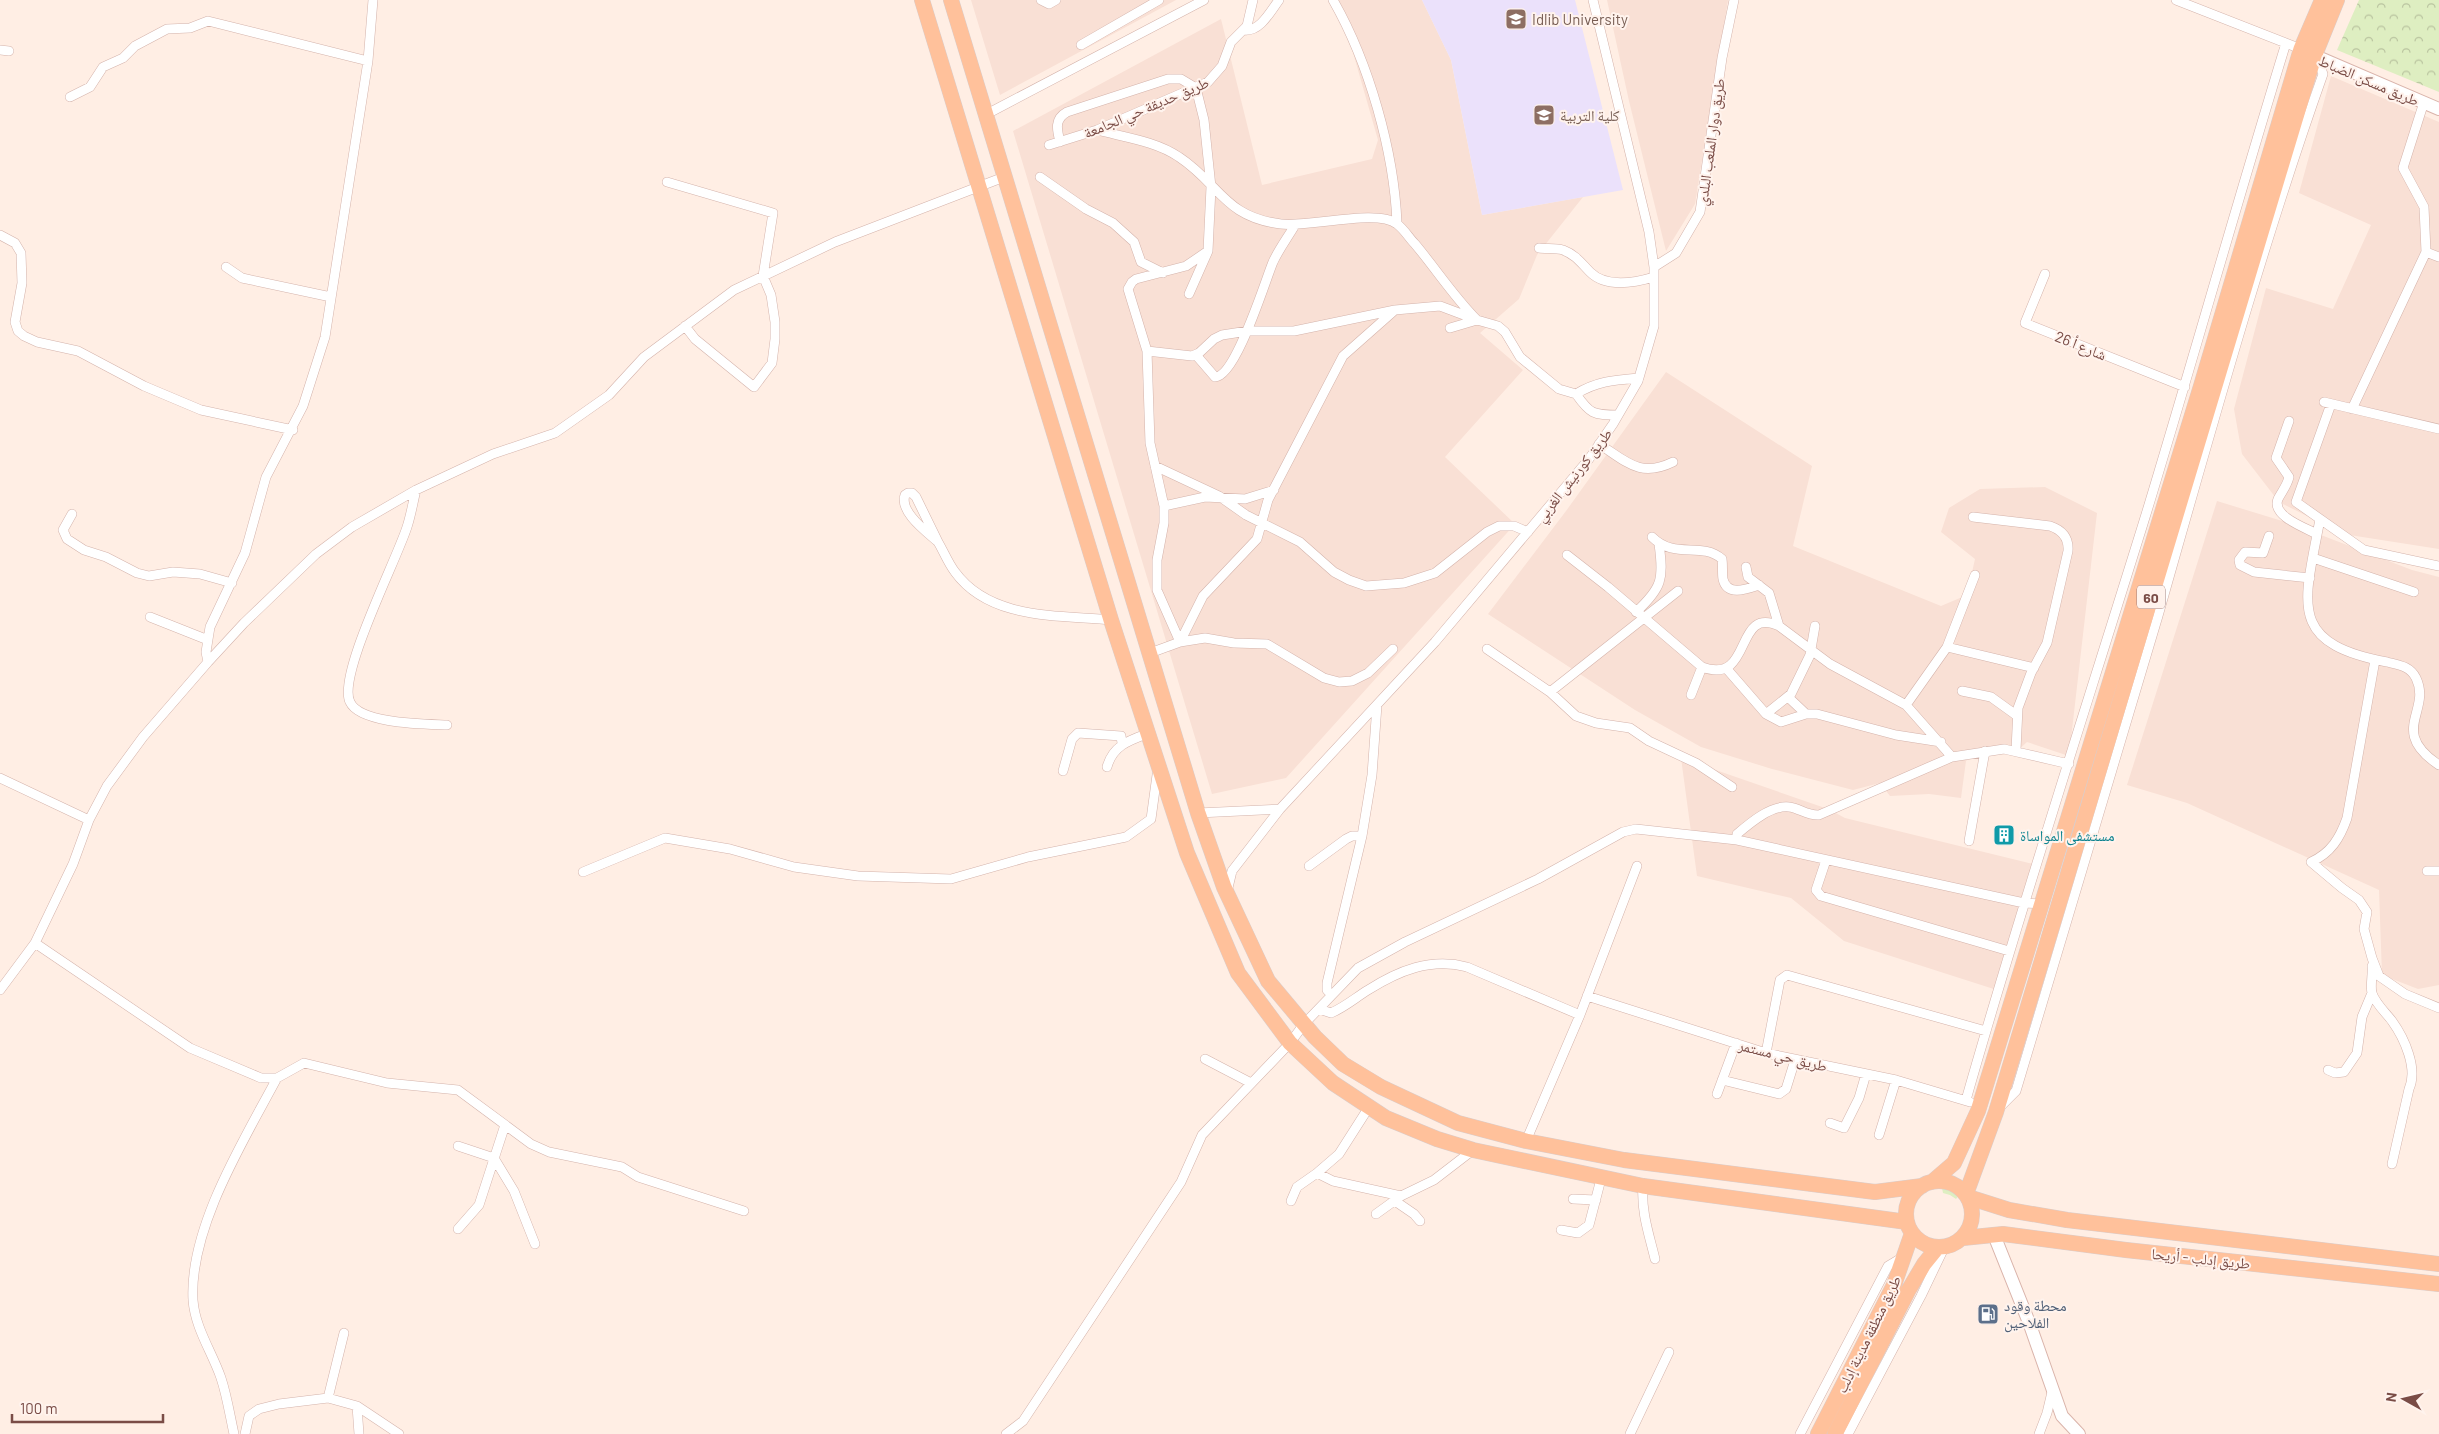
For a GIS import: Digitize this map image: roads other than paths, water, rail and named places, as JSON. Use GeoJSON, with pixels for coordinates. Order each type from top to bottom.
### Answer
{"type":"FeatureCollection","features":[{"type":"Feature","properties":{"kind":"main road"},"geometry":{"type":"LineString","coordinates":[[922,0],[980,185],[1111,620],[1150,733],[1187,853],[1238,973],[1290,1043],[1333,1083],[1386,1118],[1473,1150],[1601,1179],[1909,1227]]}},
{"type":"Feature","properties":{"kind":"main road"},"geometry":{"type":"LineString","coordinates":[[951,0],[1198,813],[1227,892],[1268,981],[1304,1024],[1344,1064],[1381,1087],[1458,1123],[1526,1141],[1624,1160],[1768,1180],[1875,1192],[1927,1184],[1951,1183],[1967,1196],[1973,1215],[1970,1228],[1963,1238],[1954,1245],[1940,1248],[1920,1242],[1909,1227],[1908,1204],[1913,1194],[1927,1184]]}},
{"type":"Feature","properties":{"kind":"main road","name":"60"},"geometry":{"type":"LineString","coordinates":[[1927,1184],[1954,1163],[2042,904],[2201,386],[2301,49],[2322,0]]}},
{"type":"Feature","properties":{"kind":"main road","name":"60"},"geometry":{"type":"LineString","coordinates":[[1967,1196],[1996,1112],[2315,57],[2338,0]]}},
{"type":"Feature","properties":{"kind":"main road","name":"طريق إدلب - أريحا"},"geometry":{"type":"LineString","coordinates":[[1967,1196],[2009,1210],[2067,1220],[2439,1264]]}},
{"type":"Feature","properties":{"kind":"main road","name":"طريق منطقة مدينة إدلب"},"geometry":{"type":"LineString","coordinates":[[1818,1434],[1894,1285],[1903,1257],[1909,1227]]}},
{"type":"Feature","properties":{"kind":"main road","name":"طريق إدلب - أريحا"},"geometry":{"type":"LineString","coordinates":[[1963,1238],[1994,1235],[2439,1284]]}},
{"type":"Feature","properties":{"kind":"main road","name":"طريق منطقة مدينة إدلب"},"geometry":{"type":"LineString","coordinates":[[1835,1434],[1908,1291],[1924,1264],[1940,1248]]}},
{"type":"Feature","properties":{"kind":"street"},"geometry":{"type":"LineString","coordinates":[[208,662],[210,627],[245,553],[266,477],[293,430],[304,406],[325,337],[368,61],[373,0]]}},
{"type":"Feature","properties":{"kind":"street"},"geometry":{"type":"LineString","coordinates":[[1041,0],[1049,4],[1056,0]]}},
{"type":"Feature","properties":{"kind":"street"},"geometry":{"type":"LineString","coordinates":[[1081,45],[1159,0]]}},
{"type":"Feature","properties":{"kind":"street"},"geometry":{"type":"LineString","coordinates":[[986,115],[1204,0]]}},
{"type":"Feature","properties":{"kind":"street","name":"طريق حديقة حي الجامعة"},"geometry":{"type":"LineString","coordinates":[[1049,145],[1097,130],[1208,82],[1218,72],[1231,42],[1244,30],[1251,16],[1253,0]]}},
{"type":"Feature","properties":{"kind":"street"},"geometry":{"type":"LineString","coordinates":[[1244,30],[1258,27],[1279,0]]}},
{"type":"Feature","properties":{"kind":"street"},"geometry":{"type":"LineString","coordinates":[[1333,0],[1356,47],[1392,165],[1397,223]]}},
{"type":"Feature","properties":{"kind":"street","name":"طريق كورنيش الغربي"},"geometry":{"type":"LineString","coordinates":[[1227,892],[1232,871],[1280,809],[1435,642],[1600,444],[1639,378],[1654,326],[1654,267],[1649,232],[1593,0]]}},
{"type":"Feature","properties":{"kind":"street","name":"طريق دوار الملعب البلدي"},"geometry":{"type":"LineString","coordinates":[[1654,267],[1676,253],[1700,212],[1722,58],[1734,0]]}},
{"type":"Feature","properties":{"kind":"street"},"geometry":{"type":"LineString","coordinates":[[2176,0],[2301,49]]}},
{"type":"Feature","properties":{"kind":"street"},"geometry":{"type":"LineString","coordinates":[[70,97],[90,87],[103,67],[123,58],[135,46],[167,29],[190,28],[208,22],[368,61]]}},
{"type":"Feature","properties":{"kind":"street"},"geometry":{"type":"LineString","coordinates":[[1973,1104],[1986,1031],[2009,951],[2069,764],[2185,387],[2222,253],[2286,43]]}},
{"type":"Feature","properties":{"kind":"street","name":"طريق مسكن الضباط"},"geometry":{"type":"LineString","coordinates":[[2301,49],[2315,57],[2439,108]]}},
{"type":"Feature","properties":{"kind":"street"},"geometry":{"type":"LineString","coordinates":[[1060,142],[1058,121],[1067,112],[1168,79],[1182,79],[1196,88],[1204,120],[1211,187],[1208,251],[1189,294]]}},
{"type":"Feature","properties":{"kind":"street"},"geometry":{"type":"LineString","coordinates":[[2352,409],[2426,252],[2424,207],[2403,168],[2424,102]]}},
{"type":"Feature","properties":{"kind":"street"},"geometry":{"type":"LineString","coordinates":[[1097,130],[1149,143],[1179,156],[1225,201],[1248,216],[1281,224],[1369,218],[1384,218],[1397,223],[1436,269],[1463,306],[1477,320]]}},
{"type":"Feature","properties":{"kind":"street"},"geometry":{"type":"LineString","coordinates":[[0,990],[35,943],[73,864],[89,820],[107,786],[143,737],[208,662],[244,623],[316,554],[352,527],[416,490],[493,454],[555,433],[609,395],[644,357],[734,290],[835,242],[1004,176]]}},
{"type":"Feature","properties":{"kind":"street"},"geometry":{"type":"LineString","coordinates":[[1040,177],[1086,209],[1113,224],[1134,242],[1141,262],[1163,273]]}},
{"type":"Feature","properties":{"kind":"street"},"geometry":{"type":"LineString","coordinates":[[667,182],[773,213],[763,276],[773,308],[775,339],[772,363],[754,387],[695,339],[685,326]]}},
{"type":"Feature","properties":{"kind":"street"},"geometry":{"type":"LineString","coordinates":[[1196,355],[1212,375],[1218,378],[1222,376],[1248,331],[1274,260],[1295,224]]}},
{"type":"Feature","properties":{"kind":"street"},"geometry":{"type":"LineString","coordinates":[[0,235],[15,243],[21,253],[22,283],[15,322],[18,331],[24,336],[37,342],[78,351],[144,386],[201,410],[293,430]]}},
{"type":"Feature","properties":{"kind":"street"},"geometry":{"type":"LineString","coordinates":[[1539,248],[1562,250],[1582,260],[1590,272],[1604,281],[1622,283],[1654,277]]}},
{"type":"Feature","properties":{"kind":"street"},"geometry":{"type":"LineString","coordinates":[[1180,642],[1157,590],[1157,560],[1164,523],[1164,506],[1150,438],[1147,351],[1128,289],[1136,279],[1186,266],[1208,251]]}},
{"type":"Feature","properties":{"kind":"street"},"geometry":{"type":"LineString","coordinates":[[2426,252],[2439,257]]}},
{"type":"Feature","properties":{"kind":"street"},"geometry":{"type":"LineString","coordinates":[[226,267],[242,278],[331,297]]}},
{"type":"Feature","properties":{"kind":"street","name":"شارع أ 26"},"geometry":{"type":"LineString","coordinates":[[2044,274],[2025,323],[2185,387]]}},
{"type":"Feature","properties":{"kind":"street"},"geometry":{"type":"LineString","coordinates":[[1147,351],[1196,355],[1217,337],[1248,331],[1294,331],[1394,310],[1440,306],[1498,326],[1505,332],[1520,357],[1558,389],[1576,394],[1587,410],[1595,415],[1618,415]]}},
{"type":"Feature","properties":{"kind":"street"},"geometry":{"type":"LineString","coordinates":[[1180,642],[1203,596],[1218,578],[1252,546],[1262,524],[1268,500],[1343,356],[1394,310]]}},
{"type":"Feature","properties":{"kind":"street"},"geometry":{"type":"LineString","coordinates":[[1450,328],[1477,320]]}},
{"type":"Feature","properties":{"kind":"street"},"geometry":{"type":"LineString","coordinates":[[1576,394],[1590,385],[1603,380],[1639,378]]}},
{"type":"Feature","properties":{"kind":"street"},"geometry":{"type":"LineString","coordinates":[[2439,429],[2327,403],[2296,502],[2364,550],[2439,566]]}},
{"type":"Feature","properties":{"kind":"street"},"geometry":{"type":"LineString","coordinates":[[2289,421],[2276,458],[2289,477],[2287,486],[2277,501],[2277,507],[2285,516],[2317,534]]}},
{"type":"Feature","properties":{"kind":"street"},"geometry":{"type":"LineString","coordinates":[[1600,444],[1641,469],[1658,469],[1673,462]]}},
{"type":"Feature","properties":{"kind":"street"},"geometry":{"type":"LineString","coordinates":[[1155,466],[1219,496],[1262,524],[1300,542],[1334,572],[1349,580],[1373,586],[1404,584],[1436,573],[1493,528],[1514,526],[1528,532]]}},
{"type":"Feature","properties":{"kind":"street"},"geometry":{"type":"LineString","coordinates":[[416,490],[407,527],[364,634],[348,684],[350,702],[361,713],[402,723],[447,725]]}},
{"type":"Feature","properties":{"kind":"street"},"geometry":{"type":"LineString","coordinates":[[1164,506],[1205,497],[1219,496],[1245,499],[1274,490]]}},
{"type":"Feature","properties":{"kind":"street"},"geometry":{"type":"LineString","coordinates":[[938,542],[912,516],[904,502],[905,494],[912,493],[916,497],[955,573],[978,594],[1005,609],[1111,620]]}},
{"type":"Feature","properties":{"kind":"street"},"geometry":{"type":"LineString","coordinates":[[72,514],[63,530],[67,539],[84,550],[106,557],[137,573],[149,576],[173,572],[200,574],[232,583]]}},
{"type":"Feature","properties":{"kind":"street"},"geometry":{"type":"LineString","coordinates":[[1973,517],[2050,526],[2059,530],[2068,540],[2068,551],[2048,643],[2034,668],[2016,714],[2016,750]]}},
{"type":"Feature","properties":{"kind":"street"},"geometry":{"type":"LineString","coordinates":[[2320,519],[2310,578],[2308,610],[2310,620],[2319,635],[2334,646],[2375,660],[2408,667],[2416,678],[2419,702],[2412,721],[2415,741],[2426,756],[2439,765]]}},
{"type":"Feature","properties":{"kind":"street"},"geometry":{"type":"LineString","coordinates":[[2270,536],[2263,553],[2245,552],[2239,560],[2240,565],[2254,572],[2310,578]]}},
{"type":"Feature","properties":{"kind":"street"},"geometry":{"type":"LineString","coordinates":[[1636,612],[1653,596],[1658,588],[1661,570],[1655,541],[1683,551],[1704,550],[1714,552],[1722,559],[1723,577],[1725,584],[1730,588],[1743,591],[1759,585]]}},
{"type":"Feature","properties":{"kind":"street"},"geometry":{"type":"LineString","coordinates":[[1567,555],[1608,587],[1702,667],[1711,670],[1726,668],[1737,658],[1751,630],[1757,624],[1764,621],[1779,626],[1830,664],[1906,704],[1952,756]]}},
{"type":"Feature","properties":{"kind":"street"},"geometry":{"type":"LineString","coordinates":[[2313,558],[2414,592]]}},
{"type":"Feature","properties":{"kind":"street"},"geometry":{"type":"LineString","coordinates":[[1746,567],[1748,577],[1769,593],[1779,626]]}},
{"type":"Feature","properties":{"kind":"street"},"geometry":{"type":"LineString","coordinates":[[1906,704],[1947,647],[1975,575]]}},
{"type":"Feature","properties":{"kind":"street"},"geometry":{"type":"LineString","coordinates":[[1550,692],[1678,592]]}},
{"type":"Feature","properties":{"kind":"street"},"geometry":{"type":"LineString","coordinates":[[150,617],[208,640]]}},
{"type":"Feature","properties":{"kind":"street"},"geometry":{"type":"LineString","coordinates":[[1766,714],[1776,704],[1788,697],[1812,650],[1815,626]]}},
{"type":"Feature","properties":{"kind":"street"},"geometry":{"type":"LineString","coordinates":[[1150,653],[1180,642],[1212,638],[1234,643],[1267,644],[1324,678],[1339,682],[1352,681],[1368,673],[1393,649]]}},
{"type":"Feature","properties":{"kind":"street"},"geometry":{"type":"LineString","coordinates":[[1947,647],[2034,668]]}},
{"type":"Feature","properties":{"kind":"street"},"geometry":{"type":"LineString","coordinates":[[1487,649],[1550,692],[1576,716],[1596,723],[1630,728],[1650,741],[1696,763],[1732,787]]}},
{"type":"Feature","properties":{"kind":"street"},"geometry":{"type":"LineString","coordinates":[[2375,660],[2348,818],[2342,834],[2332,848],[2322,857],[2311,862],[2359,900],[2367,912],[2364,928],[2379,976],[2406,994],[2439,1008]]}},
{"type":"Feature","properties":{"kind":"street"},"geometry":{"type":"LineString","coordinates":[[1692,695],[1702,667]]}},
{"type":"Feature","properties":{"kind":"street"},"geometry":{"type":"LineString","coordinates":[[1726,668],[1766,714],[1781,722],[1806,714],[1818,714],[1896,735],[1941,742]]}},
{"type":"Feature","properties":{"kind":"street"},"geometry":{"type":"LineString","coordinates":[[1962,691],[1991,697],[2016,714]]}},
{"type":"Feature","properties":{"kind":"street"},"geometry":{"type":"LineString","coordinates":[[1788,697],[1806,714]]}},
{"type":"Feature","properties":{"kind":"street"},"geometry":{"type":"LineString","coordinates":[[1332,995],[1327,990],[1327,983],[1362,836],[1372,775],[1377,705]]}},
{"type":"Feature","properties":{"kind":"street"},"geometry":{"type":"LineString","coordinates":[[1063,772],[1072,739],[1078,733],[1121,736],[1122,743]]}},
{"type":"Feature","properties":{"kind":"street"},"geometry":{"type":"LineString","coordinates":[[1107,767],[1122,743],[1150,733]]}},
{"type":"Feature","properties":{"kind":"street"},"geometry":{"type":"LineString","coordinates":[[1737,840],[1737,834],[1749,823],[1778,808],[1789,807],[1819,815],[1952,756],[1984,751],[2016,750],[2069,764]]}},
{"type":"Feature","properties":{"kind":"street"},"geometry":{"type":"LineString","coordinates":[[1968,841],[1984,751]]}},
{"type":"Feature","properties":{"kind":"street"},"geometry":{"type":"LineString","coordinates":[[584,872],[665,838],[730,849],[794,866],[858,876],[950,879],[1028,857],[1126,837],[1151,819],[1157,790],[1158,760]]}},
{"type":"Feature","properties":{"kind":"street"},"geometry":{"type":"LineString","coordinates":[[0,778],[89,820]]}},
{"type":"Feature","properties":{"kind":"street"},"geometry":{"type":"LineString","coordinates":[[1198,813],[1234,813],[1280,809]]}},
{"type":"Feature","properties":{"kind":"street"},"geometry":{"type":"LineString","coordinates":[[1006,1434],[1023,1421],[1181,1182],[1202,1134],[1290,1043],[1304,1024],[1358,968],[1405,942],[1538,879],[1623,832],[1650,830],[1737,840],[2024,903],[2042,904]]}},
{"type":"Feature","properties":{"kind":"street"},"geometry":{"type":"LineString","coordinates":[[1309,866],[1346,839],[1352,836],[1362,836]]}},
{"type":"Feature","properties":{"kind":"street"},"geometry":{"type":"LineString","coordinates":[[1826,860],[1816,890],[1821,896],[2009,951]]}},
{"type":"Feature","properties":{"kind":"street"},"geometry":{"type":"LineString","coordinates":[[1526,1141],[1580,1015],[1637,866]]}},
{"type":"Feature","properties":{"kind":"street"},"geometry":{"type":"LineString","coordinates":[[2427,871],[2439,872]]}},
{"type":"Feature","properties":{"kind":"street"},"geometry":{"type":"LineString","coordinates":[[35,943],[133,1007],[190,1048],[261,1078],[277,1078],[304,1063],[387,1082],[458,1090],[531,1144],[549,1152],[622,1167],[638,1177],[744,1211]]}},
{"type":"Feature","properties":{"kind":"street"},"geometry":{"type":"LineString","coordinates":[[2328,1070],[2335,1073],[2344,1072],[2357,1053],[2362,1017],[2372,993],[2372,958]]}},
{"type":"Feature","properties":{"kind":"street"},"geometry":{"type":"LineString","coordinates":[[1319,1009],[1331,1013],[1384,981],[1408,970],[1427,964],[1448,963],[1468,966],[1580,1015]]}},
{"type":"Feature","properties":{"kind":"street"},"geometry":{"type":"LineString","coordinates":[[1766,1053],[1780,980],[1787,975],[1986,1031]]}},
{"type":"Feature","properties":{"kind":"street"},"geometry":{"type":"LineString","coordinates":[[2372,993],[2394,1024],[2409,1054],[2413,1070],[2413,1080],[2409,1089],[2392,1164]]}},
{"type":"Feature","properties":{"kind":"street","name":"طريق حي مستمر"},"geometry":{"type":"LineString","coordinates":[[1587,996],[1766,1053],[1896,1080],[1973,1104]]}},
{"type":"Feature","properties":{"kind":"street"},"geometry":{"type":"LineString","coordinates":[[1717,1094],[1736,1043]]}},
{"type":"Feature","properties":{"kind":"street"},"geometry":{"type":"LineString","coordinates":[[1205,1059],[1251,1083]]}},
{"type":"Feature","properties":{"kind":"street"},"geometry":{"type":"LineString","coordinates":[[1722,1080],[1778,1094],[1786,1089],[1795,1060]]}},
{"type":"Feature","properties":{"kind":"street"},"geometry":{"type":"LineString","coordinates":[[1830,1123],[1844,1128],[1859,1098],[1866,1074]]}},
{"type":"Feature","properties":{"kind":"street"},"geometry":{"type":"LineString","coordinates":[[234,1434],[222,1378],[202,1335],[193,1300],[195,1265],[210,1212],[277,1078]]}},
{"type":"Feature","properties":{"kind":"street"},"geometry":{"type":"LineString","coordinates":[[1879,1135],[1896,1080]]}},
{"type":"Feature","properties":{"kind":"street"},"geometry":{"type":"LineString","coordinates":[[1291,1201],[1297,1187],[1318,1173],[1339,1154],[1369,1107]]}},
{"type":"Feature","properties":{"kind":"street"},"geometry":{"type":"LineString","coordinates":[[458,1229],[479,1205],[505,1125]]}},
{"type":"Feature","properties":{"kind":"street"},"geometry":{"type":"LineString","coordinates":[[458,1146],[494,1158],[514,1191],[535,1244]]}},
{"type":"Feature","properties":{"kind":"street"},"geometry":{"type":"LineString","coordinates":[[1376,1214],[1398,1199],[1434,1180],[1473,1150]]}},
{"type":"Feature","properties":{"kind":"street"},"geometry":{"type":"LineString","coordinates":[[1318,1173],[1333,1182],[1398,1199],[1420,1221]]}},
{"type":"Feature","properties":{"kind":"street"},"geometry":{"type":"LineString","coordinates":[[1561,1230],[1578,1233],[1584,1231],[1589,1225],[1601,1179]]}},
{"type":"Feature","properties":{"kind":"street"},"geometry":{"type":"LineString","coordinates":[[1643,1186],[1644,1218],[1655,1259]]}},
{"type":"Feature","properties":{"kind":"street"},"geometry":{"type":"LineString","coordinates":[[1574,1199],[1596,1200]]}},
{"type":"Feature","properties":{"kind":"street"},"geometry":{"type":"LineString","coordinates":[[1994,1235],[2030,1325],[2062,1416],[2079,1434]]}},
{"type":"Feature","properties":{"kind":"street"},"geometry":{"type":"LineString","coordinates":[[1848,1434],[1921,1296],[1940,1248]]}},
{"type":"Feature","properties":{"kind":"street"},"geometry":{"type":"LineString","coordinates":[[1800,1434],[1888,1266],[1903,1257]]}},
{"type":"Feature","properties":{"kind":"street"},"geometry":{"type":"LineString","coordinates":[[328,1398],[344,1333]]}},
{"type":"Feature","properties":{"kind":"street"},"geometry":{"type":"LineString","coordinates":[[1630,1434],[1669,1352]]}},
{"type":"Feature","properties":{"kind":"street"},"geometry":{"type":"LineString","coordinates":[[2039,1434],[2052,1392]]}},
{"type":"Feature","properties":{"kind":"street"},"geometry":{"type":"LineString","coordinates":[[245,1434],[249,1416],[259,1409],[328,1398],[357,1406],[399,1434]]}},
{"type":"Feature","properties":{"kind":"street"},"geometry":{"type":"LineString","coordinates":[[357,1406],[360,1434]]}},
{"type":"Feature","properties":{"kind":"place","name":"Idlib University"},"geometry":{"type":"Point","coordinates":[1516,19]}},
{"type":"Feature","properties":{"kind":"place","name":"كلية التربية"},"geometry":{"type":"Point","coordinates":[1544,115]}},
{"type":"Feature","properties":{"kind":"place","name":"مستشفى المواساة"},"geometry":{"type":"Point","coordinates":[2004,835]}},
{"type":"Feature","properties":{"kind":"place","name":"محطة وقود الفلاحين"},"geometry":{"type":"Point","coordinates":[1988,1314]}}]}
